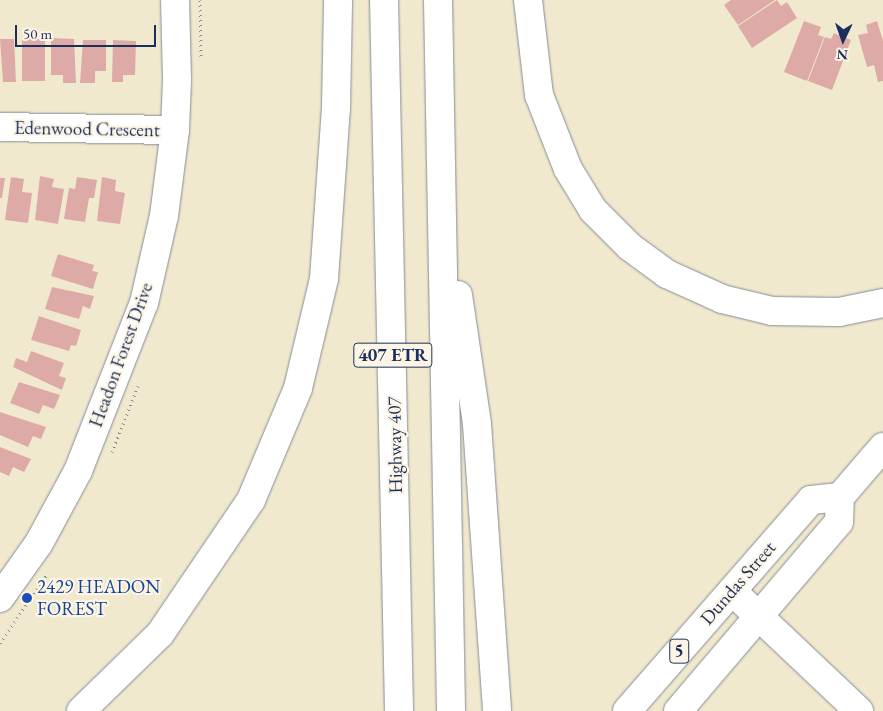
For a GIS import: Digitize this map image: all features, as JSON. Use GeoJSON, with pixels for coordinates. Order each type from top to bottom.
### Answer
{"type":"FeatureCollection","features":[{"type":"Feature","properties":{"kind":"main road","name":"Headon Forest Drive"},"geometry":{"type":"LineString","coordinates":[[0,598],[39,543],[78,471],[144,303],[164,216],[175,130],[177,80],[175,0]]}},
{"type":"Feature","properties":{"kind":"main road"},"geometry":{"type":"LineString","coordinates":[[81,711],[160,634],[251,500],[298,388],[324,279],[336,108],[338,0]]}},
{"type":"Feature","properties":{"kind":"main road","name":"Highway 407"},"geometry":{"type":"LineString","coordinates":[[384,0],[399,711]]}},
{"type":"Feature","properties":{"kind":"main road","name":"407 ETR"},"geometry":{"type":"LineString","coordinates":[[438,0],[451,711]]}},
{"type":"Feature","properties":{"kind":"main road"},"geometry":{"type":"LineString","coordinates":[[528,0],[539,95],[568,168],[594,210],[630,247],[667,274],[722,299],[772,311],[839,312],[883,302]]}},
{"type":"Feature","properties":{"kind":"main road","name":"Edenwood Crescent"},"geometry":{"type":"LineString","coordinates":[[0,127],[175,130]]}},
{"type":"Feature","properties":{"kind":"main road"},"geometry":{"type":"LineString","coordinates":[[440,173],[477,424],[497,711]]}},
{"type":"Feature","properties":{"kind":"main road"},"geometry":{"type":"LineString","coordinates":[[840,496],[883,447]]}},
{"type":"Feature","properties":{"kind":"main road","name":"Dundas Street"},"geometry":{"type":"LineString","coordinates":[[627,711],[811,500],[840,496],[839,522],[678,711]]}},
{"type":"Feature","properties":{"kind":"main road"},"geometry":{"type":"LineString","coordinates":[[732,591],[859,711]]}},
{"type":"Feature","properties":{"kind":"building"},"geometry":{"type":"Polygon","coordinates":[[[731,0],[775,0],[738,25],[724,5],[731,0]]]}},
{"type":"Feature","properties":{"kind":"building"},"geometry":{"type":"Polygon","coordinates":[[[777,0],[781,6],[787,2],[797,18],[752,48],[738,26],[777,0]]]}},
{"type":"Feature","properties":{"kind":"building"},"geometry":{"type":"Polygon","coordinates":[[[804,21],[821,27],[818,35],[824,37],[807,81],[784,72],[804,21]]]}},
{"type":"Feature","properties":{"kind":"building"},"geometry":{"type":"Polygon","coordinates":[[[877,21],[883,41],[883,81],[878,82],[874,65],[867,67],[858,35],[868,33],[866,25],[877,21]]]}},
{"type":"Feature","properties":{"kind":"building"},"geometry":{"type":"Polygon","coordinates":[[[834,33],[851,40],[832,90],[808,81],[825,37],[831,39],[834,33]]]}},
{"type":"Feature","properties":{"kind":"building"},"geometry":{"type":"Polygon","coordinates":[[[51,38],[74,39],[76,83],[63,83],[63,75],[51,75],[51,38]]]}},
{"type":"Feature","properties":{"kind":"building"},"geometry":{"type":"Polygon","coordinates":[[[0,39],[14,39],[16,82],[3,82],[0,39]]]}},
{"type":"Feature","properties":{"kind":"building"},"geometry":{"type":"Polygon","coordinates":[[[22,39],[45,39],[45,81],[22,81],[22,39]]]}},
{"type":"Feature","properties":{"kind":"building"},"geometry":{"type":"Polygon","coordinates":[[[83,40],[106,40],[106,71],[95,71],[95,83],[80,83],[83,40]]]}},
{"type":"Feature","properties":{"kind":"building"},"geometry":{"type":"Polygon","coordinates":[[[113,40],[136,41],[135,75],[123,75],[123,82],[112,82],[113,40]]]}},
{"type":"Feature","properties":{"kind":"building"},"geometry":{"type":"Polygon","coordinates":[[[40,176],[54,179],[52,187],[64,189],[58,224],[35,220],[40,176]]]}},
{"type":"Feature","properties":{"kind":"building"},"geometry":{"type":"Polygon","coordinates":[[[11,177],[24,179],[22,192],[32,193],[28,223],[5,220],[11,177]]]}},
{"type":"Feature","properties":{"kind":"building"},"geometry":{"type":"Polygon","coordinates":[[[77,177],[97,180],[94,198],[89,198],[85,222],[64,219],[69,188],[75,189],[77,177]]]}},
{"type":"Feature","properties":{"kind":"building"},"geometry":{"type":"Polygon","coordinates":[[[102,177],[116,180],[115,191],[125,193],[120,224],[97,221],[102,177]]]}},
{"type":"Feature","properties":{"kind":"building"},"geometry":{"type":"Polygon","coordinates":[[[0,178],[5,178],[2,198],[0,198],[0,178]]]}},
{"type":"Feature","properties":{"kind":"building"},"geometry":{"type":"Polygon","coordinates":[[[58,254],[94,265],[92,271],[98,272],[93,289],[51,276],[58,254]]]}},
{"type":"Feature","properties":{"kind":"building"},"geometry":{"type":"Polygon","coordinates":[[[52,287],[94,296],[90,309],[83,306],[79,319],[45,309],[52,287]]]}},
{"type":"Feature","properties":{"kind":"building"},"geometry":{"type":"Polygon","coordinates":[[[39,316],[81,330],[76,346],[71,345],[69,351],[31,340],[39,316]]]}},
{"type":"Feature","properties":{"kind":"building"},"geometry":{"type":"Polygon","coordinates":[[[31,351],[64,363],[59,376],[66,378],[62,390],[13,367],[16,358],[27,362],[31,351]]]}},
{"type":"Feature","properties":{"kind":"building"},"geometry":{"type":"Polygon","coordinates":[[[19,382],[60,395],[54,409],[43,405],[39,414],[10,403],[19,382]]]}},
{"type":"Feature","properties":{"kind":"building"},"geometry":{"type":"Polygon","coordinates":[[[0,412],[46,427],[41,439],[33,436],[28,447],[0,435],[0,412]]]}},
{"type":"Feature","properties":{"kind":"building"},"geometry":{"type":"Polygon","coordinates":[[[0,447],[31,459],[24,472],[13,467],[9,476],[0,472],[0,447]]]}},
{"type":"Feature","properties":{"kind":"place","name":"2429 HEADON FOREST"},"geometry":{"type":"Point","coordinates":[27,598]}}]}
